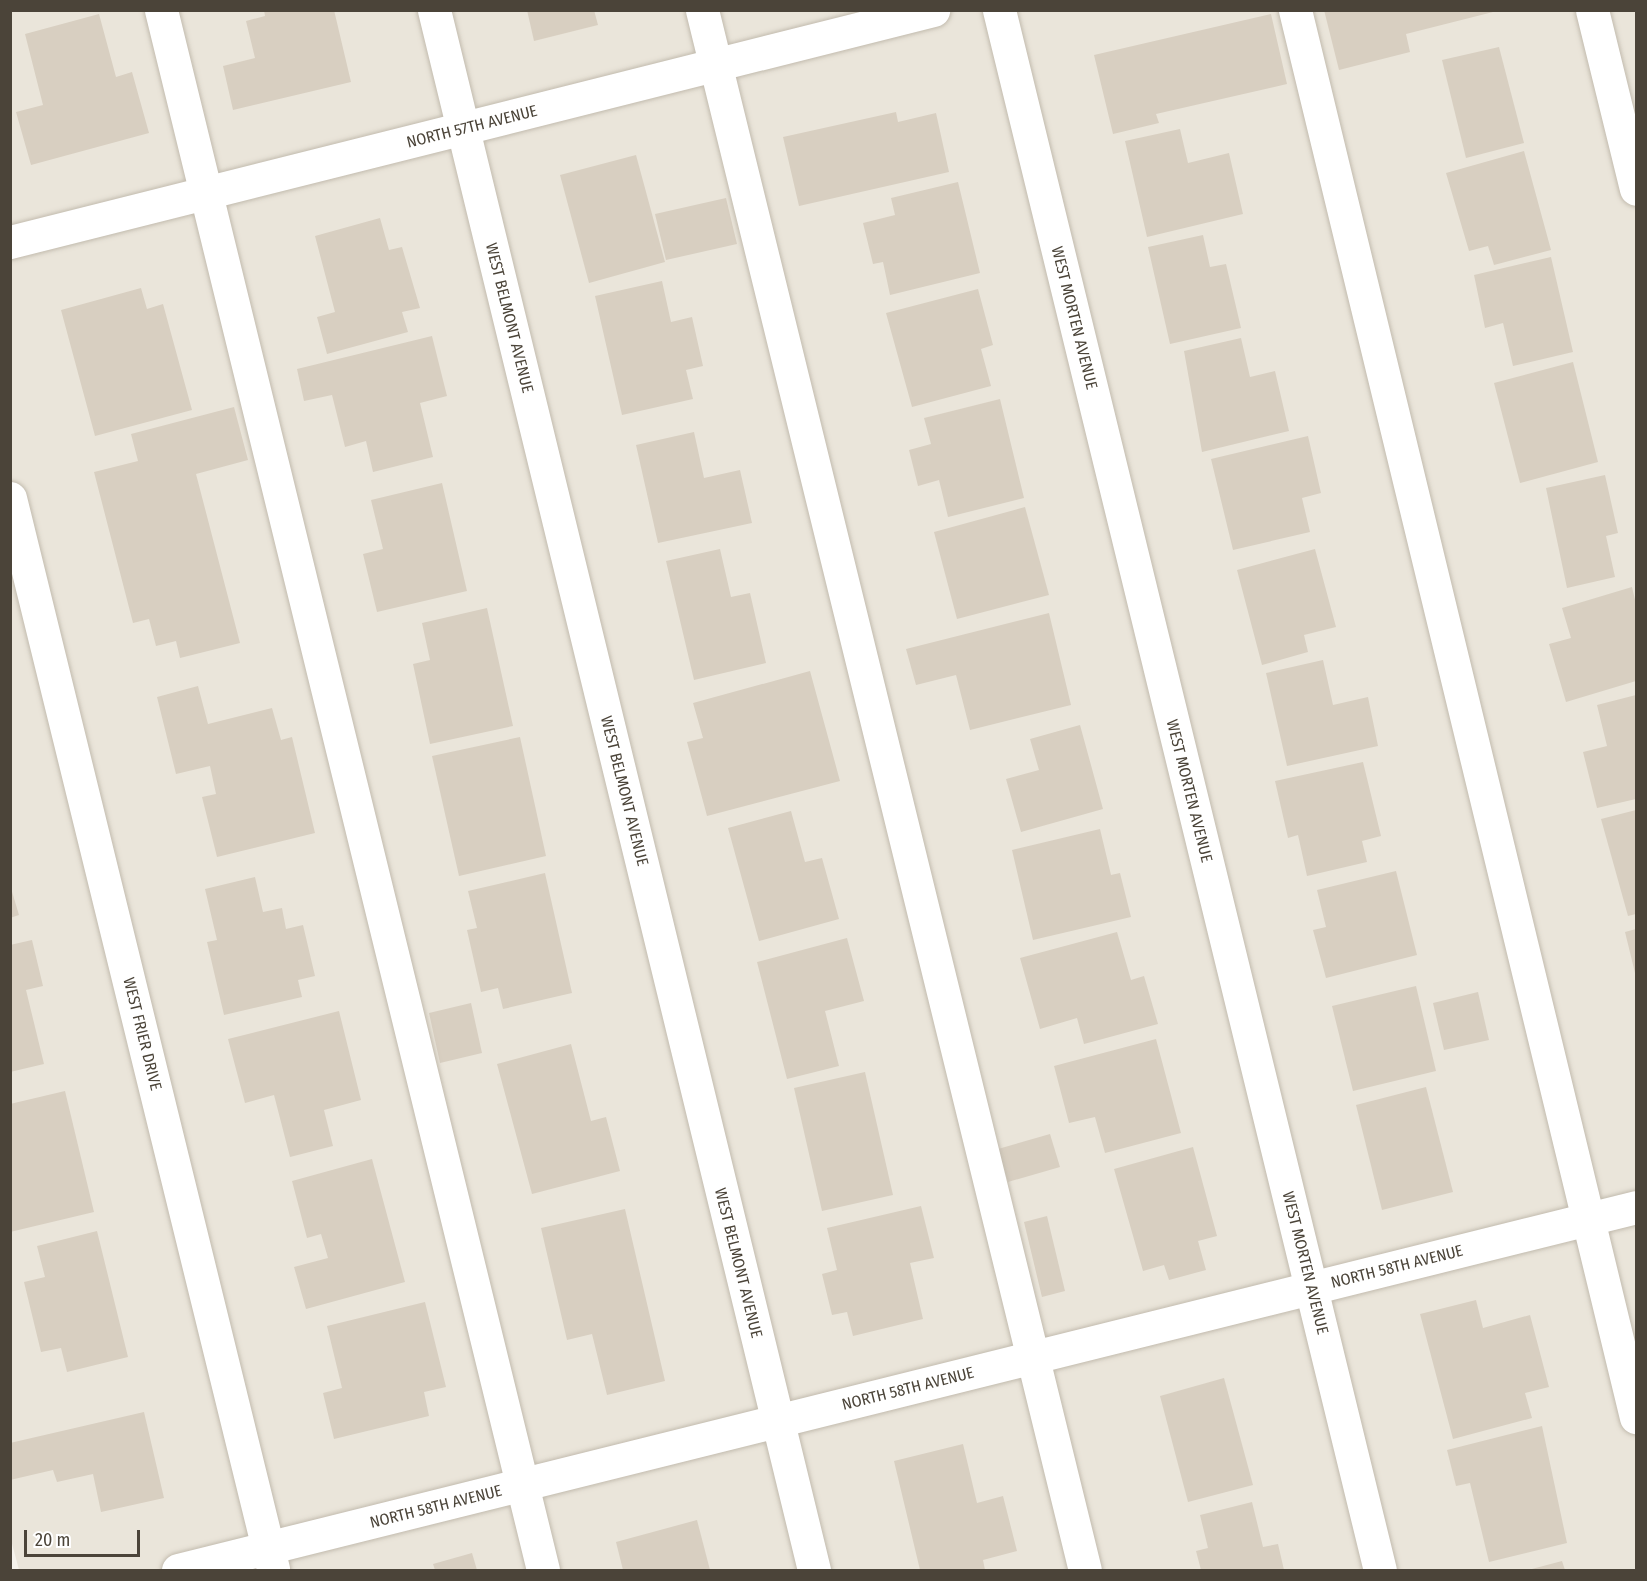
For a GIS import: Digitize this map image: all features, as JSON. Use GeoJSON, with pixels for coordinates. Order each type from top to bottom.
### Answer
{"type":"FeatureCollection","features":[{"type":"Feature","properties":{"kind":"street"},"geometry":{"type":"LineString","coordinates":[[161,10],[543,1570]]}},
{"type":"Feature","properties":{"kind":"street","name":"WEST BELMONT AVENUE"},"geometry":{"type":"LineString","coordinates":[[434,10],[814,1570]]}},
{"type":"Feature","properties":{"kind":"street"},"geometry":{"type":"LineString","coordinates":[[702,10],[1085,1570]]}},
{"type":"Feature","properties":{"kind":"street","name":"NORTH 57TH AVENUE"},"geometry":{"type":"LineString","coordinates":[[10,243],[206,190],[463,130],[933,10]]}},
{"type":"Feature","properties":{"kind":"street","name":"WEST MORTEN AVENUE"},"geometry":{"type":"LineString","coordinates":[[999,10],[1380,1570]]}},
{"type":"Feature","properties":{"kind":"street"},"geometry":{"type":"LineString","coordinates":[[1295,10],[1636,1417]]}},
{"type":"Feature","properties":{"kind":"street"},"geometry":{"type":"LineString","coordinates":[[1592,10],[1636,189]]}},
{"type":"Feature","properties":{"kind":"street","name":"WEST FRIER DRIVE"},"geometry":{"type":"LineString","coordinates":[[10,498],[271,1559]]}},
{"type":"Feature","properties":{"kind":"street","name":"NORTH 58TH AVENUE"},"geometry":{"type":"LineString","coordinates":[[178,1570],[271,1559],[522,1485],[1636,1207]]}},
{"type":"Feature","properties":{"kind":"shaded area"},"geometry":{"type":"Polygon","coordinates":[[[10,11],[1636,11],[1636,1570],[19,1570],[10,1536],[10,11]]]}},
{"type":"Feature","properties":{"kind":"building"},"geometry":{"type":"Polygon","coordinates":[[[264,10],[334,10],[351,82],[233,110],[223,66],[255,58],[246,21],[265,16],[264,10]]]}},
{"type":"Feature","properties":{"kind":"building"},"geometry":{"type":"Polygon","coordinates":[[[527,10],[594,10],[598,25],[534,41],[527,10]]]}},
{"type":"Feature","properties":{"kind":"building"},"geometry":{"type":"Polygon","coordinates":[[[1324,10],[1497,11],[1406,34],[1410,52],[1339,70],[1324,10]]]}},
{"type":"Feature","properties":{"kind":"building"},"geometry":{"type":"Polygon","coordinates":[[[99,14],[116,77],[132,72],[149,133],[31,165],[16,112],[43,105],[25,34],[99,14]]]}},
{"type":"Feature","properties":{"kind":"building"},"geometry":{"type":"Polygon","coordinates":[[[1271,14],[1287,84],[1156,114],[1159,123],[1113,134],[1094,55],[1271,14]]]}},
{"type":"Feature","properties":{"kind":"building"},"geometry":{"type":"Polygon","coordinates":[[[1499,47],[1524,143],[1466,158],[1442,60],[1499,47]]]}},
{"type":"Feature","properties":{"kind":"building"},"geometry":{"type":"Polygon","coordinates":[[[896,112],[898,122],[936,113],[949,172],[799,206],[783,137],[896,112]]]}},
{"type":"Feature","properties":{"kind":"building"},"geometry":{"type":"Polygon","coordinates":[[[1180,129],[1188,163],[1229,153],[1243,214],[1147,237],[1125,141],[1180,129]]]}},
{"type":"Feature","properties":{"kind":"building"},"geometry":{"type":"Polygon","coordinates":[[[1524,151],[1551,250],[1494,265],[1488,246],[1469,251],[1446,173],[1524,151]]]}},
{"type":"Feature","properties":{"kind":"building"},"geometry":{"type":"Polygon","coordinates":[[[636,155],[665,262],[589,283],[560,175],[636,155]]]}},
{"type":"Feature","properties":{"kind":"building"},"geometry":{"type":"Polygon","coordinates":[[[958,182],[980,273],[890,295],[883,262],[873,264],[863,223],[895,215],[891,198],[958,182]]]}},
{"type":"Feature","properties":{"kind":"building"},"geometry":{"type":"Polygon","coordinates":[[[726,198],[737,244],[666,260],[655,214],[726,198]]]}},
{"type":"Feature","properties":{"kind":"building"},"geometry":{"type":"Polygon","coordinates":[[[380,218],[389,250],[402,247],[420,308],[402,312],[408,332],[327,354],[317,317],[335,312],[315,236],[380,218]]]}},
{"type":"Feature","properties":{"kind":"building"},"geometry":{"type":"Polygon","coordinates":[[[1203,235],[1210,267],[1226,264],[1241,328],[1170,344],[1148,247],[1203,235]]]}},
{"type":"Feature","properties":{"kind":"building"},"geometry":{"type":"Polygon","coordinates":[[[1551,257],[1573,352],[1513,366],[1503,323],[1485,328],[1474,275],[1551,257]]]}},
{"type":"Feature","properties":{"kind":"building"},"geometry":{"type":"Polygon","coordinates":[[[662,281],[671,322],[692,317],[703,366],[686,370],[693,399],[622,415],[595,296],[662,281]]]}},
{"type":"Feature","properties":{"kind":"building"},"geometry":{"type":"Polygon","coordinates":[[[141,288],[147,309],[163,304],[192,410],[95,436],[61,310],[141,288]]]}},
{"type":"Feature","properties":{"kind":"building"},"geometry":{"type":"Polygon","coordinates":[[[978,289],[993,345],[981,349],[991,386],[912,407],[886,313],[978,289]]]}},
{"type":"Feature","properties":{"kind":"building"},"geometry":{"type":"Polygon","coordinates":[[[432,336],[447,396],[420,403],[433,457],[373,472],[366,441],[345,447],[332,395],[304,401],[297,369],[432,336]]]}},
{"type":"Feature","properties":{"kind":"building"},"geometry":{"type":"Polygon","coordinates":[[[1241,338],[1250,377],[1275,371],[1289,431],[1202,452],[1184,351],[1241,338]]]}},
{"type":"Feature","properties":{"kind":"building"},"geometry":{"type":"Polygon","coordinates":[[[1573,362],[1598,462],[1520,483],[1494,383],[1573,362]]]}},
{"type":"Feature","properties":{"kind":"building"},"geometry":{"type":"Polygon","coordinates":[[[1000,399],[1024,498],[948,517],[939,480],[918,486],[909,450],[931,444],[924,418],[1000,399]]]}},
{"type":"Feature","properties":{"kind":"building"},"geometry":{"type":"Polygon","coordinates":[[[234,407],[248,460],[196,474],[240,643],[180,658],[176,641],[156,646],[149,619],[133,623],[94,472],[138,461],[131,434],[234,407]]]}},
{"type":"Feature","properties":{"kind":"building"},"geometry":{"type":"Polygon","coordinates":[[[694,432],[704,478],[740,470],[752,523],[658,543],[636,445],[694,432]]]}},
{"type":"Feature","properties":{"kind":"building"},"geometry":{"type":"Polygon","coordinates":[[[1308,436],[1321,493],[1302,498],[1310,532],[1233,550],[1211,459],[1308,436]]]}},
{"type":"Feature","properties":{"kind":"building"},"geometry":{"type":"Polygon","coordinates":[[[1605,475],[1618,533],[1606,536],[1615,577],[1567,588],[1546,488],[1605,475]]]}},
{"type":"Feature","properties":{"kind":"building"},"geometry":{"type":"Polygon","coordinates":[[[442,483],[467,591],[377,612],[363,554],[383,549],[371,500],[442,483]]]}},
{"type":"Feature","properties":{"kind":"building"},"geometry":{"type":"Polygon","coordinates":[[[1025,507],[1049,595],[957,619],[934,532],[1025,507]]]}},
{"type":"Feature","properties":{"kind":"building"},"geometry":{"type":"Polygon","coordinates":[[[720,549],[731,597],[750,593],[766,663],[694,680],[666,561],[720,549]]]}},
{"type":"Feature","properties":{"kind":"building"},"geometry":{"type":"Polygon","coordinates":[[[1315,549],[1336,627],[1304,635],[1308,652],[1262,665],[1237,570],[1315,549]]]}},
{"type":"Feature","properties":{"kind":"building"},"geometry":{"type":"Polygon","coordinates":[[[1632,587],[1636,604],[1636,681],[1566,702],[1549,644],[1571,638],[1562,608],[1632,587]]]}},
{"type":"Feature","properties":{"kind":"building"},"geometry":{"type":"Polygon","coordinates":[[[487,608],[513,726],[430,744],[413,664],[430,660],[422,623],[487,608]]]}},
{"type":"Feature","properties":{"kind":"building"},"geometry":{"type":"Polygon","coordinates":[[[1049,613],[1071,705],[970,730],[956,675],[916,685],[906,649],[1049,613]]]}},
{"type":"Feature","properties":{"kind":"building"},"geometry":{"type":"Polygon","coordinates":[[[1323,660],[1333,705],[1368,697],[1378,746],[1287,766],[1266,673],[1323,660]]]}},
{"type":"Feature","properties":{"kind":"building"},"geometry":{"type":"Polygon","coordinates":[[[810,671],[840,781],[707,816],[687,742],[703,738],[693,703],[810,671]]]}},
{"type":"Feature","properties":{"kind":"building"},"geometry":{"type":"Polygon","coordinates":[[[198,686],[208,724],[272,708],[281,740],[292,737],[315,833],[217,857],[202,797],[216,794],[210,766],[176,774],[157,697],[198,686]]]}},
{"type":"Feature","properties":{"kind":"building"},"geometry":{"type":"Polygon","coordinates":[[[1636,695],[1636,799],[1597,808],[1583,752],[1607,746],[1597,705],[1636,695]]]}},
{"type":"Feature","properties":{"kind":"building"},"geometry":{"type":"Polygon","coordinates":[[[1080,725],[1103,809],[1021,832],[1006,779],[1039,770],[1030,739],[1080,725]]]}},
{"type":"Feature","properties":{"kind":"building"},"geometry":{"type":"Polygon","coordinates":[[[520,737],[546,856],[459,876],[432,756],[520,737]]]}},
{"type":"Feature","properties":{"kind":"building"},"geometry":{"type":"Polygon","coordinates":[[[1363,762],[1381,836],[1362,841],[1367,862],[1307,876],[1298,835],[1288,838],[1275,781],[1363,762]]]}},
{"type":"Feature","properties":{"kind":"building"},"geometry":{"type":"Polygon","coordinates":[[[1636,810],[1636,914],[1628,916],[1601,819],[1636,810]]]}},
{"type":"Feature","properties":{"kind":"building"},"geometry":{"type":"Polygon","coordinates":[[[791,811],[805,862],[822,858],[839,919],[759,941],[728,828],[791,811]]]}},
{"type":"Feature","properties":{"kind":"building"},"geometry":{"type":"Polygon","coordinates":[[[1100,829],[1111,875],[1120,873],[1131,917],[1033,940],[1012,850],[1100,829]]]}},
{"type":"Feature","properties":{"kind":"building"},"geometry":{"type":"Polygon","coordinates":[[[1396,871],[1417,955],[1326,978],[1313,930],[1326,927],[1317,890],[1396,871]]]}},
{"type":"Feature","properties":{"kind":"building"},"geometry":{"type":"Polygon","coordinates":[[[545,873],[572,993],[503,1009],[498,988],[481,992],[467,930],[477,928],[468,891],[545,873]]]}},
{"type":"Feature","properties":{"kind":"building"},"geometry":{"type":"Polygon","coordinates":[[[255,877],[263,912],[282,908],[286,929],[303,925],[315,976],[298,980],[302,997],[224,1015],[207,942],[217,940],[205,889],[255,877]]]}},
{"type":"Feature","properties":{"kind":"building"},"geometry":{"type":"Polygon","coordinates":[[[10,885],[19,915],[10,918],[10,885]]]}},
{"type":"Feature","properties":{"kind":"building"},"geometry":{"type":"Polygon","coordinates":[[[1636,929],[1636,977],[1625,932],[1636,929]]]}},
{"type":"Feature","properties":{"kind":"building"},"geometry":{"type":"Polygon","coordinates":[[[1117,932],[1131,980],[1144,976],[1158,1024],[1084,1044],[1077,1018],[1040,1029],[1020,958],[1117,932]]]}},
{"type":"Feature","properties":{"kind":"building"},"geometry":{"type":"Polygon","coordinates":[[[847,938],[864,1001],[825,1011],[839,1066],[787,1079],[757,962],[847,938]]]}},
{"type":"Feature","properties":{"kind":"building"},"geometry":{"type":"Polygon","coordinates":[[[32,940],[43,986],[26,990],[44,1064],[10,1072],[10,945],[32,940]]]}},
{"type":"Feature","properties":{"kind":"building"},"geometry":{"type":"Polygon","coordinates":[[[1416,986],[1436,1071],[1353,1091],[1332,1006],[1416,986]]]}},
{"type":"Feature","properties":{"kind":"building"},"geometry":{"type":"Polygon","coordinates":[[[1478,992],[1489,1040],[1444,1050],[1433,1003],[1478,992]]]}},
{"type":"Feature","properties":{"kind":"building"},"geometry":{"type":"Polygon","coordinates":[[[471,1003],[482,1053],[440,1063],[429,1013],[471,1003]]]}},
{"type":"Feature","properties":{"kind":"building"},"geometry":{"type":"Polygon","coordinates":[[[339,1011],[361,1100],[324,1110],[333,1146],[290,1157],[274,1095],[245,1103],[228,1039],[339,1011]]]}},
{"type":"Feature","properties":{"kind":"building"},"geometry":{"type":"Polygon","coordinates":[[[1156,1039],[1181,1133],[1105,1153],[1095,1117],[1069,1123],[1054,1066],[1156,1039]]]}},
{"type":"Feature","properties":{"kind":"building"},"geometry":{"type":"Polygon","coordinates":[[[571,1044],[591,1121],[606,1117],[620,1171],[532,1194],[497,1064],[571,1044]]]}},
{"type":"Feature","properties":{"kind":"building"},"geometry":{"type":"Polygon","coordinates":[[[865,1072],[893,1195],[822,1211],[794,1088],[865,1072]]]}},
{"type":"Feature","properties":{"kind":"building"},"geometry":{"type":"Polygon","coordinates":[[[1426,1087],[1453,1192],[1382,1210],[1356,1105],[1426,1087]]]}},
{"type":"Feature","properties":{"kind":"building"},"geometry":{"type":"Polygon","coordinates":[[[65,1091],[94,1212],[10,1232],[10,1104],[65,1091]]]}},
{"type":"Feature","properties":{"kind":"building"},"geometry":{"type":"Polygon","coordinates":[[[1050,1134],[1060,1167],[1008,1182],[998,1149],[1050,1134]]]}},
{"type":"Feature","properties":{"kind":"building"},"geometry":{"type":"Polygon","coordinates":[[[1193,1147],[1217,1236],[1198,1241],[1206,1270],[1169,1280],[1164,1265],[1143,1271],[1114,1169],[1193,1147]]]}},
{"type":"Feature","properties":{"kind":"building"},"geometry":{"type":"Polygon","coordinates":[[[372,1159],[405,1282],[306,1309],[294,1267],[328,1258],[321,1234],[307,1238],[292,1181],[372,1159]]]}},
{"type":"Feature","properties":{"kind":"building"},"geometry":{"type":"Polygon","coordinates":[[[921,1206],[934,1258],[910,1263],[923,1319],[853,1336],[847,1312],[832,1315],[822,1274],[837,1270],[827,1228],[921,1206]]]}},
{"type":"Feature","properties":{"kind":"building"},"geometry":{"type":"Polygon","coordinates":[[[625,1209],[665,1381],[607,1395],[592,1334],[567,1340],[541,1228],[625,1209]]]}},
{"type":"Feature","properties":{"kind":"building"},"geometry":{"type":"Polygon","coordinates":[[[1047,1216],[1065,1291],[1042,1297],[1024,1222],[1047,1216]]]}},
{"type":"Feature","properties":{"kind":"building"},"geometry":{"type":"Polygon","coordinates":[[[97,1231],[128,1357],[67,1372],[61,1348],[41,1352],[24,1282],[45,1277],[37,1246],[97,1231]]]}},
{"type":"Feature","properties":{"kind":"building"},"geometry":{"type":"Polygon","coordinates":[[[1476,1300],[1483,1328],[1530,1315],[1549,1387],[1525,1393],[1532,1418],[1453,1439],[1420,1314],[1476,1300]]]}},
{"type":"Feature","properties":{"kind":"building"},"geometry":{"type":"Polygon","coordinates":[[[425,1302],[446,1387],[424,1392],[429,1416],[334,1439],[323,1393],[342,1388],[327,1326],[425,1302]]]}},
{"type":"Feature","properties":{"kind":"building"},"geometry":{"type":"Polygon","coordinates":[[[1224,1378],[1253,1485],[1188,1502],[1160,1396],[1224,1378]]]}},
{"type":"Feature","properties":{"kind":"building"},"geometry":{"type":"Polygon","coordinates":[[[144,1412],[164,1498],[101,1512],[93,1474],[57,1482],[53,1470],[10,1480],[10,1443],[144,1412]]]}},
{"type":"Feature","properties":{"kind":"building"},"geometry":{"type":"Polygon","coordinates":[[[1542,1426],[1567,1543],[1489,1562],[1470,1483],[1456,1486],[1447,1450],[1542,1426]]]}},
{"type":"Feature","properties":{"kind":"building"},"geometry":{"type":"Polygon","coordinates":[[[963,1444],[977,1503],[1003,1496],[1017,1551],[983,1560],[985,1570],[920,1570],[894,1461],[963,1444]]]}},
{"type":"Feature","properties":{"kind":"building"},"geometry":{"type":"Polygon","coordinates":[[[1252,1502],[1263,1547],[1278,1544],[1284,1570],[1201,1570],[1196,1551],[1208,1548],[1200,1515],[1252,1502]]]}},
{"type":"Feature","properties":{"kind":"building"},"geometry":{"type":"Polygon","coordinates":[[[697,1520],[710,1570],[623,1570],[616,1542],[697,1520]]]}},
{"type":"Feature","properties":{"kind":"building"},"geometry":{"type":"Polygon","coordinates":[[[472,1553],[477,1570],[435,1570],[433,1564],[472,1553]]]}},
{"type":"Feature","properties":{"kind":"building"},"geometry":{"type":"Polygon","coordinates":[[[1562,1561],[1565,1570],[1528,1570],[1562,1561]]]}}]}
